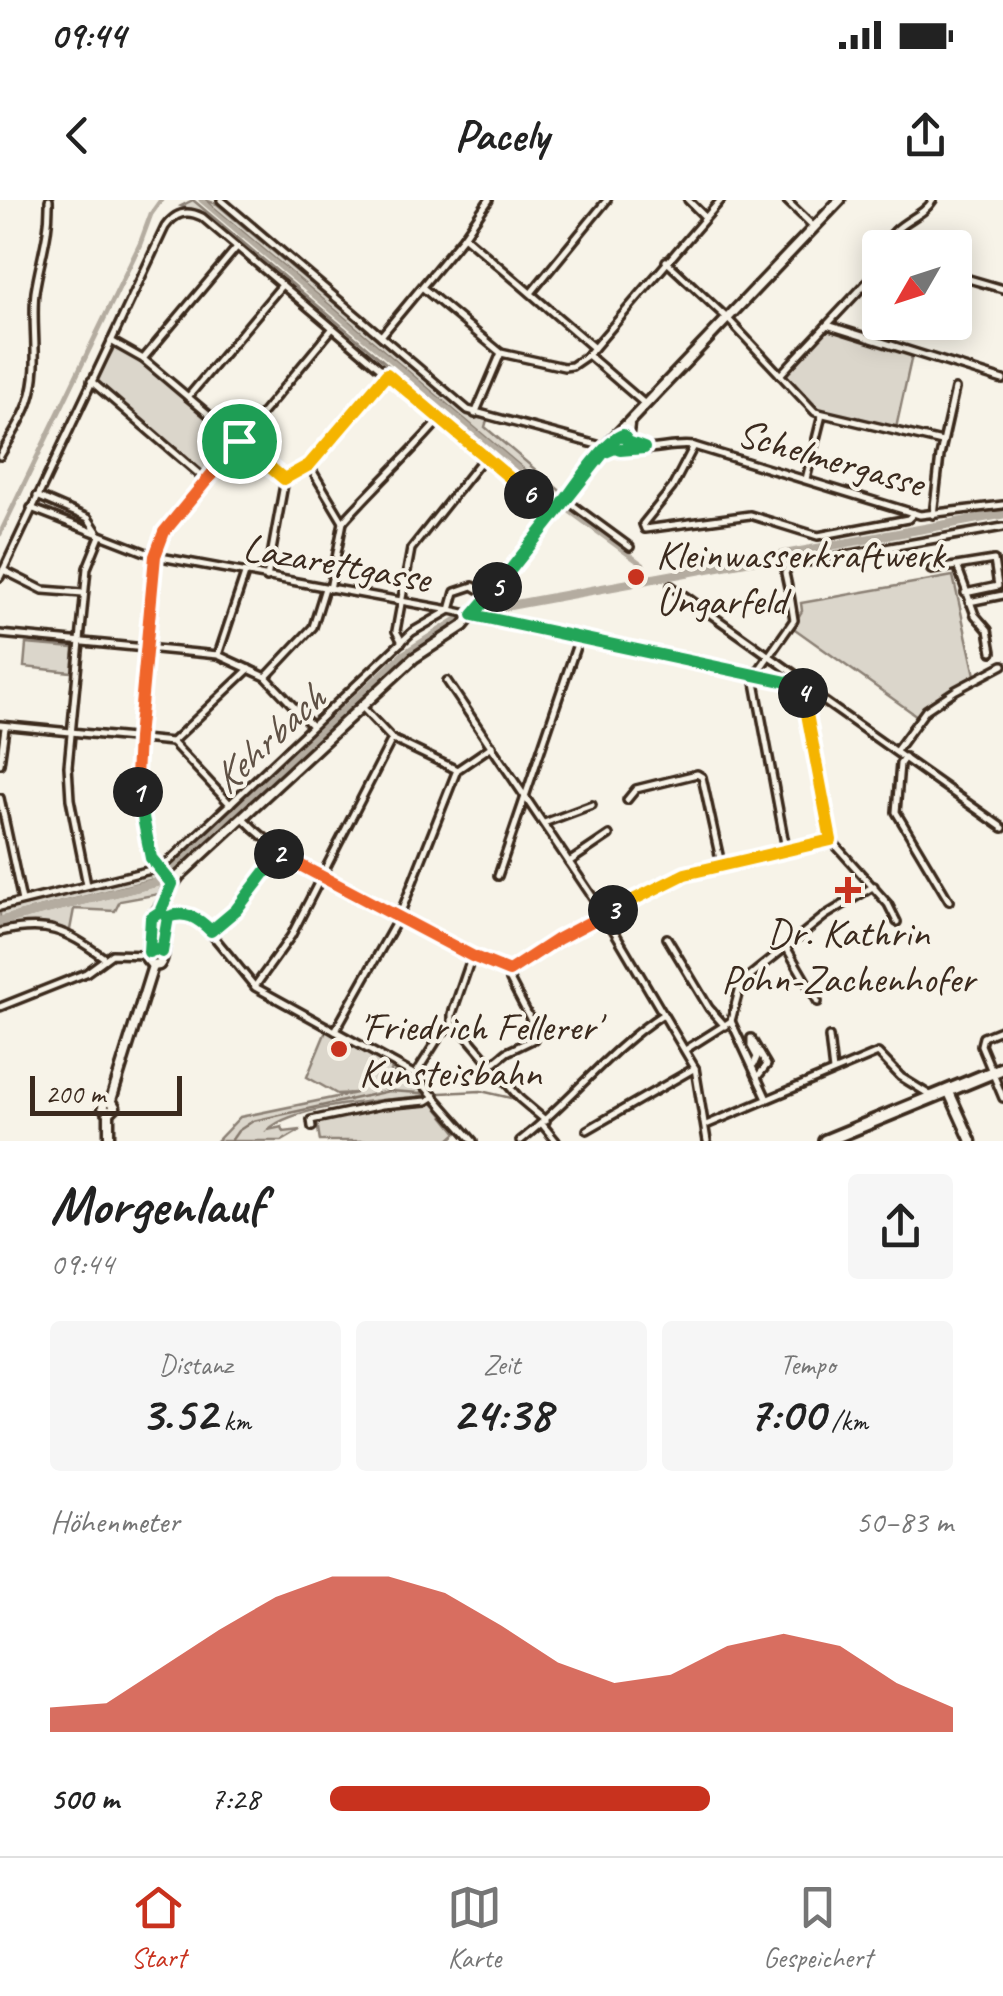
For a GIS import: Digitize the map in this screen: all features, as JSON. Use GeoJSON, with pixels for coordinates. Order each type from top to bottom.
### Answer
{"type":"FeatureCollection","features":[{"type":"Feature","properties":{"kind":"main road"},"geometry":{"type":"LineString","coordinates":[[825,1141],[997,1070]]}},
{"type":"Feature","properties":{"kind":"street"},"geometry":{"type":"LineString","coordinates":[[0,456],[24,414],[33,388],[32,316],[48,243],[49,200]]}},
{"type":"Feature","properties":{"kind":"street"},"geometry":{"type":"LineString","coordinates":[[221,200],[475,414],[594,444],[617,444]]}},
{"type":"Feature","properties":{"kind":"street"},"geometry":{"type":"LineString","coordinates":[[381,336],[423,288],[489,200]]}},
{"type":"Feature","properties":{"kind":"street"},"geometry":{"type":"LineString","coordinates":[[530,294],[607,200]]}},
{"type":"Feature","properties":{"kind":"street"},"geometry":{"type":"LineString","coordinates":[[688,200],[705,217]]}},
{"type":"Feature","properties":{"kind":"street"},"geometry":{"type":"LineString","coordinates":[[423,288],[501,352],[564,368],[588,355],[720,200]]}},
{"type":"Feature","properties":{"kind":"street"},"geometry":{"type":"LineString","coordinates":[[786,200],[814,227]]}},
{"type":"Feature","properties":{"kind":"street"},"geometry":{"type":"LineString","coordinates":[[0,907],[87,885],[165,877],[242,816],[414,658],[457,631],[473,615],[617,444],[629,424],[840,200]]}},
{"type":"Feature","properties":{"kind":"street"},"geometry":{"type":"LineString","coordinates":[[894,230],[934,200]]}},
{"type":"Feature","properties":{"kind":"street"},"geometry":{"type":"LineString","coordinates":[[83,594],[43,590],[2,574],[165,227],[171,218],[185,212],[202,216],[555,514]]}},
{"type":"Feature","properties":{"kind":"street"},"geometry":{"type":"LineString","coordinates":[[464,236],[594,348]]}},
{"type":"Feature","properties":{"kind":"street"},"geometry":{"type":"LineString","coordinates":[[143,359],[237,247]]}},
{"type":"Feature","properties":{"kind":"street"},"geometry":{"type":"LineString","coordinates":[[666,261],[822,416],[942,442]]}},
{"type":"Feature","properties":{"kind":"street"},"geometry":{"type":"LineString","coordinates":[[972,280],[1003,289]]}},
{"type":"Feature","properties":{"kind":"street"},"geometry":{"type":"LineString","coordinates":[[188,397],[282,285]]}},
{"type":"Feature","properties":{"kind":"street"},"geometry":{"type":"LineString","coordinates":[[780,376],[862,288]]}},
{"type":"Feature","properties":{"kind":"street"},"geometry":{"type":"LineString","coordinates":[[827,325],[1003,380]]}},
{"type":"Feature","properties":{"kind":"street"},"geometry":{"type":"LineString","coordinates":[[109,1141],[109,1112],[103,1104],[111,1100],[153,966],[164,961],[165,877],[151,858],[136,777],[155,556],[164,532],[332,329]]}},
{"type":"Feature","properties":{"kind":"street"},"geometry":{"type":"LineString","coordinates":[[110,340],[143,359],[284,479]]}},
{"type":"Feature","properties":{"kind":"street"},"geometry":{"type":"LineString","coordinates":[[475,414],[501,352]]}},
{"type":"Feature","properties":{"kind":"street"},"geometry":{"type":"LineString","coordinates":[[588,355],[647,406]]}},
{"type":"Feature","properties":{"kind":"street"},"geometry":{"type":"LineString","coordinates":[[284,479],[309,465],[387,374]]}},
{"type":"Feature","properties":{"kind":"street"},"geometry":{"type":"LineString","coordinates":[[91,381],[206,480]]}},
{"type":"Feature","properties":{"kind":"street"},"geometry":{"type":"LineString","coordinates":[[932,515],[954,389]]}},
{"type":"Feature","properties":{"kind":"street"},"geometry":{"type":"LineString","coordinates":[[806,480],[822,416]]}},
{"type":"Feature","properties":{"kind":"street"},"geometry":{"type":"LineString","coordinates":[[266,677],[313,627],[328,588],[344,522],[440,418]]}},
{"type":"Feature","properties":{"kind":"street","name":"Schelmergasse"},"geometry":{"type":"LineString","coordinates":[[617,444],[639,450],[677,444],[694,446],[914,513],[932,515],[1003,505]]}},
{"type":"Feature","properties":{"kind":"street"},"geometry":{"type":"LineString","coordinates":[[694,446],[672,488],[643,524],[645,529],[750,515],[818,536],[908,519],[914,513]]}},
{"type":"Feature","properties":{"kind":"street"},"geometry":{"type":"LineString","coordinates":[[402,642],[396,632],[411,549],[486,456]]}},
{"type":"Feature","properties":{"kind":"street"},"geometry":{"type":"LineString","coordinates":[[309,465],[344,522]]}},
{"type":"Feature","properties":{"kind":"street"},"geometry":{"type":"LineString","coordinates":[[267,578],[284,479]]}},
{"type":"Feature","properties":{"kind":"street","name":"Lazarettgasse"},"geometry":{"type":"LineString","coordinates":[[37,496],[88,518],[100,536]]}},
{"type":"Feature","properties":{"kind":"street"},"geometry":{"type":"LineString","coordinates":[[566,500],[630,547]]}},
{"type":"Feature","properties":{"kind":"street","name":"Lazarettgasse"},"geometry":{"type":"LineString","coordinates":[[32,508],[155,556],[450,610],[801,685]]}},
{"type":"Feature","properties":{"kind":"street"},"geometry":{"type":"LineString","coordinates":[[786,849],[754,676],[794,620],[786,572],[790,565],[1003,526]]}},
{"type":"Feature","properties":{"kind":"street"},"geometry":{"type":"LineString","coordinates":[[87,885],[70,799],[68,766],[86,568],[100,536]]}},
{"type":"Feature","properties":{"kind":"street"},"geometry":{"type":"LineString","coordinates":[[930,570],[994,560],[998,586],[964,592]]}},
{"type":"Feature","properties":{"kind":"street"},"geometry":{"type":"LineString","coordinates":[[958,567],[964,592],[988,630],[992,652]]}},
{"type":"Feature","properties":{"kind":"street"},"geometry":{"type":"LineString","coordinates":[[218,655],[245,574]]}},
{"type":"Feature","properties":{"kind":"street"},"geometry":{"type":"LineString","coordinates":[[165,877],[230,804],[312,726],[402,642],[450,610],[456,592],[474,586],[490,596]]}},
{"type":"Feature","properties":{"kind":"street"},"geometry":{"type":"LineString","coordinates":[[671,586],[796,675],[831,840],[874,886],[897,922]]}},
{"type":"Feature","properties":{"kind":"street"},"geometry":{"type":"LineString","coordinates":[[969,602],[1003,595]]}},
{"type":"Feature","properties":{"kind":"street"},"geometry":{"type":"LineString","coordinates":[[0,634],[218,655],[266,677],[312,726]]}},
{"type":"Feature","properties":{"kind":"street"},"geometry":{"type":"LineString","coordinates":[[498,876],[579,638]]}},
{"type":"Feature","properties":{"kind":"street"},"geometry":{"type":"LineString","coordinates":[[896,751],[926,710],[1003,665]]}},
{"type":"Feature","properties":{"kind":"street"},"geometry":{"type":"LineString","coordinates":[[172,742],[248,669]]}},
{"type":"Feature","properties":{"kind":"street"},"geometry":{"type":"LineString","coordinates":[[447,681],[604,914],[695,1068],[708,1141]]}},
{"type":"Feature","properties":{"kind":"street"},"geometry":{"type":"LineString","coordinates":[[801,685],[1003,828]]}},
{"type":"Feature","properties":{"kind":"street"},"geometry":{"type":"LineString","coordinates":[[361,706],[392,739],[457,770]]}},
{"type":"Feature","properties":{"kind":"street"},"geometry":{"type":"LineString","coordinates":[[0,764],[2,726],[172,742],[230,804]]}},
{"type":"Feature","properties":{"kind":"street"},"geometry":{"type":"LineString","coordinates":[[255,987],[291,936],[392,739]]}},
{"type":"Feature","properties":{"kind":"street"},"geometry":{"type":"LineString","coordinates":[[336,1032],[399,917],[457,770],[492,746]]}},
{"type":"Feature","properties":{"kind":"street"},"geometry":{"type":"LineString","coordinates":[[904,757],[896,812],[949,901]]}},
{"type":"Feature","properties":{"kind":"street"},"geometry":{"type":"LineString","coordinates":[[627,800],[636,789],[697,774],[702,777],[721,864]]}},
{"type":"Feature","properties":{"kind":"street"},"geometry":{"type":"LineString","coordinates":[[0,798],[22,901]]}},
{"type":"Feature","properties":{"kind":"street"},"geometry":{"type":"LineString","coordinates":[[544,823],[592,806]]}},
{"type":"Feature","properties":{"kind":"street"},"geometry":{"type":"LineString","coordinates":[[242,816],[280,852],[322,877],[472,956],[509,971]]}},
{"type":"Feature","properties":{"kind":"street"},"geometry":{"type":"LineString","coordinates":[[569,862],[609,835]]}},
{"type":"Feature","properties":{"kind":"street"},"geometry":{"type":"LineString","coordinates":[[509,971],[558,939],[685,874],[831,840]]}},
{"type":"Feature","properties":{"kind":"street"},"geometry":{"type":"LineString","coordinates":[[211,931],[236,910],[280,852]]}},
{"type":"Feature","properties":{"kind":"street"},"geometry":{"type":"LineString","coordinates":[[684,1050],[728,1023],[742,983],[826,915],[874,886]]}},
{"type":"Feature","properties":{"kind":"street"},"geometry":{"type":"LineString","coordinates":[[153,966],[148,962],[151,918],[164,914],[192,916],[211,931],[255,987],[414,1075],[474,1141]]}},
{"type":"Feature","properties":{"kind":"street"},"geometry":{"type":"LineString","coordinates":[[0,932],[26,926],[58,929],[104,958]]}},
{"type":"Feature","properties":{"kind":"street"},"geometry":{"type":"LineString","coordinates":[[666,938],[709,1008],[728,1023],[754,1064],[767,1099]]}},
{"type":"Feature","properties":{"kind":"street"},"geometry":{"type":"LineString","coordinates":[[786,947],[818,1002]]}},
{"type":"Feature","properties":{"kind":"street"},"geometry":{"type":"LineString","coordinates":[[0,1007],[82,974],[119,952],[162,952]]}},
{"type":"Feature","properties":{"kind":"street"},"geometry":{"type":"LineString","coordinates":[[414,1075],[452,1024],[472,956]]}},
{"type":"Feature","properties":{"kind":"street"},"geometry":{"type":"LineString","coordinates":[[491,1065],[534,1039],[536,1030],[509,971]]}},
{"type":"Feature","properties":{"kind":"street"},"geometry":{"type":"LineString","coordinates":[[520,1141],[640,1029],[664,1014]]}},
{"type":"Feature","properties":{"kind":"street"},"geometry":{"type":"LineString","coordinates":[[452,1024],[459,1027],[544,1122],[556,1141]]}},
{"type":"Feature","properties":{"kind":"street"},"geometry":{"type":"LineString","coordinates":[[1003,1029],[983,1037],[981,1045],[997,1070],[1003,1098]]}},
{"type":"Feature","properties":{"kind":"street"},"geometry":{"type":"LineString","coordinates":[[754,1064],[757,1056],[751,1038],[767,1065],[758,1076]]}},
{"type":"Feature","properties":{"kind":"street"},"geometry":{"type":"LineString","coordinates":[[829,1038],[834,1071]]}},
{"type":"Feature","properties":{"kind":"street"},"geometry":{"type":"LineString","coordinates":[[705,1125],[878,1052],[901,1077],[932,1096]]}},
{"type":"Feature","properties":{"kind":"street"},"geometry":{"type":"LineString","coordinates":[[586,1130],[695,1068]]}},
{"type":"Feature","properties":{"kind":"street"},"geometry":{"type":"LineString","coordinates":[[948,1090],[971,1141]]}},
{"type":"Feature","properties":{"kind":"street"},"geometry":{"type":"LineString","coordinates":[[312,1127],[311,1120],[382,1105],[427,1101],[434,1096]]}},
{"type":"Feature","properties":{"kind":"shaded area"},"geometry":{"type":"Polygon","coordinates":[[[193,200],[556,504],[551,508],[201,213],[181,206],[193,200]]]}},
{"type":"Feature","properties":{"kind":"shaded area"},"geometry":{"type":"Polygon","coordinates":[[[205,200],[217,204],[467,415],[487,420],[485,427],[564,494],[559,499],[205,200]]]}},
{"type":"Feature","properties":{"kind":"shaded area"},"geometry":{"type":"Polygon","coordinates":[[[828,328],[912,355],[896,428],[818,411],[784,376],[828,328]]]}},
{"type":"Feature","properties":{"kind":"shaded area"},"geometry":{"type":"Polygon","coordinates":[[[114,348],[134,356],[231,437],[232,441],[207,471],[203,472],[98,383],[114,348]]]}},
{"type":"Feature","properties":{"kind":"shaded area"},"geometry":{"type":"Polygon","coordinates":[[[953,576],[975,675],[917,716],[792,627],[802,611],[801,603],[953,576]]]}},
{"type":"Feature","properties":{"kind":"shaded area"},"geometry":{"type":"Polygon","coordinates":[[[26,644],[74,648],[72,672],[24,667],[26,644]]]}},
{"type":"Feature","properties":{"kind":"shaded area"},"geometry":{"type":"Polygon","coordinates":[[[153,873],[158,878],[0,918],[0,910],[153,873]]]}},
{"type":"Feature","properties":{"kind":"shaded area"},"geometry":{"type":"Polygon","coordinates":[[[162,884],[159,894],[120,901],[115,911],[74,909],[70,930],[26,925],[0,930],[0,924],[162,884]]]}},
{"type":"Feature","properties":{"kind":"shaded area"},"geometry":{"type":"Polygon","coordinates":[[[326,1031],[393,1067],[378,1088],[386,1087],[396,1068],[417,1082],[423,1096],[341,1105],[298,1115],[268,1130],[301,1130],[282,1141],[217,1141],[240,1117],[356,1093],[337,1094],[307,1077],[326,1031]]]}},
{"type":"Feature","properties":{"kind":"shaded area"},"geometry":{"type":"Polygon","coordinates":[[[433,1103],[457,1133],[448,1141],[320,1141],[317,1122],[433,1103]]]}},
{"type":"Feature","properties":{"kind":"waterway"},"geometry":{"type":"LineString","coordinates":[[0,534],[161,200]]}},
{"type":"Feature","properties":{"kind":"waterway"},"geometry":{"type":"LineString","coordinates":[[201,200],[568,510],[643,565],[645,571]]}},
{"type":"Feature","properties":{"kind":"waterway","name":"Kehrbach"},"geometry":{"type":"LineString","coordinates":[[640,581],[1003,514]]}},
{"type":"Feature","properties":{"kind":"waterway","name":"Kehrbach"},"geometry":{"type":"LineString","coordinates":[[491,609],[632,583]]}},
{"type":"Feature","properties":{"kind":"waterway","name":"Kehrbach"},"geometry":{"type":"LineString","coordinates":[[0,921],[158,882],[404,655],[457,621]]}},
{"type":"Feature","properties":{"kind":"waterway"},"geometry":{"type":"LineString","coordinates":[[231,1141],[253,1121],[389,1091],[421,1093]]}},
{"type":"Feature","properties":{"kind":"waterway"},"geometry":{"type":"LineString","coordinates":[[440,1093],[481,1091],[511,1098]]}},
{"type":"Feature","properties":{"kind":"place","name":"Kleinwasserkraftwerk Ungarfeld"},"geometry":{"type":"Point","coordinates":[636,577]}},
{"type":"Feature","properties":{"kind":"place","name":"Dr. Kathrin Pohn-Zachenhofer"},"geometry":{"type":"Point","coordinates":[848,890]}},
{"type":"Feature","properties":{"kind":"place","name":"'Friedrich Fellerer' Kunsteisbahn"},"geometry":{"type":"Point","coordinates":[339,1049]}},
{"type":"Feature","properties":{"kind":"route"},"geometry":{"type":"LineString","coordinates":[[239,441],[164,532],[155,556],[136,777],[151,858],[172,884],[160,912],[151,918],[149,952],[162,952],[168,917],[175,914],[192,916],[211,931],[236,910],[280,852],[472,956],[509,971],[558,939],[685,874],[831,840],[801,685],[473,615],[490,596],[554,516],[603,453],[615,448],[644,448],[628,442],[623,435],[616,436],[554,516],[387,374],[309,465],[284,479],[239,441]]}}]}
